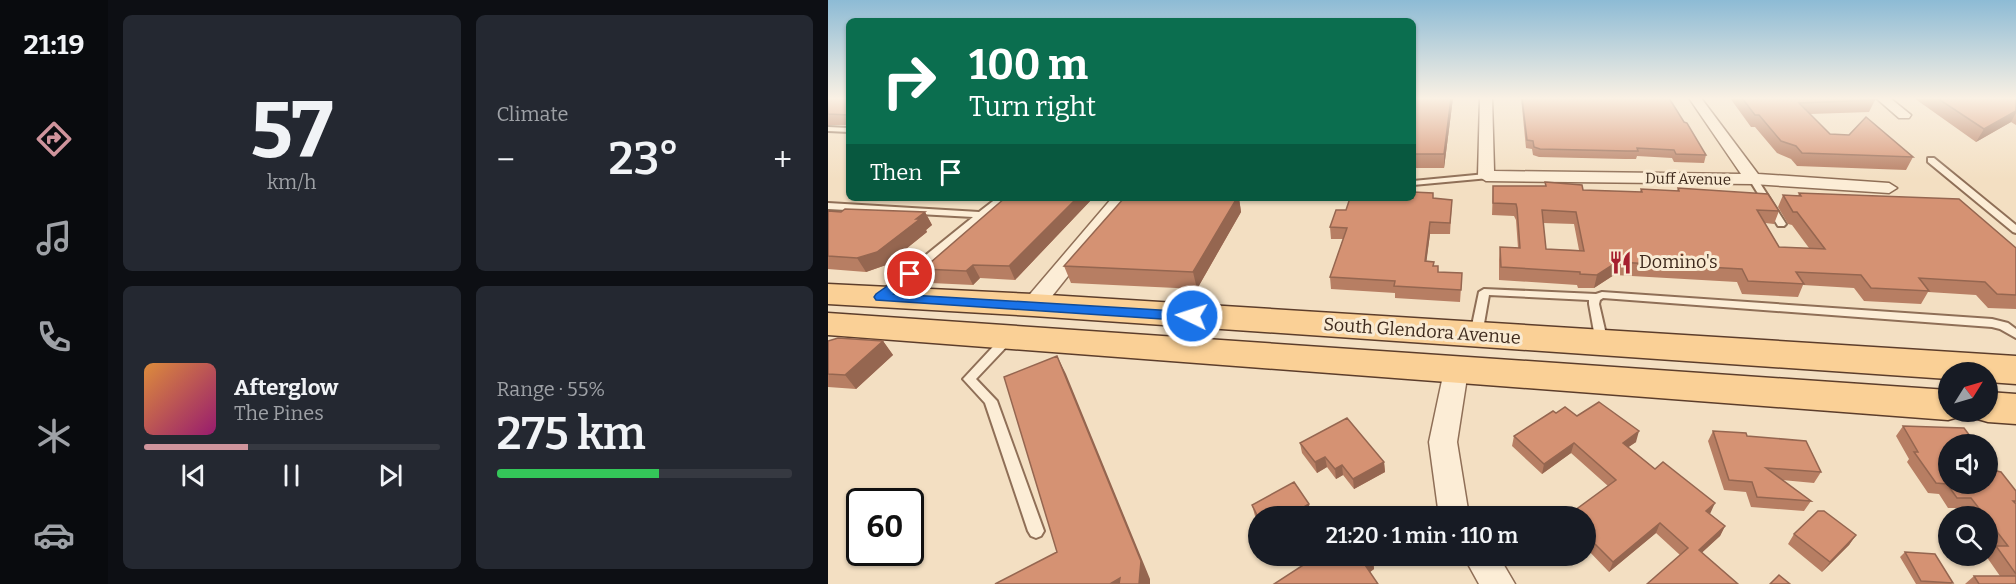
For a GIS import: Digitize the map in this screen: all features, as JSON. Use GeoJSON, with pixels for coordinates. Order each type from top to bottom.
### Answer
{"type":"FeatureCollection","features":[{"type":"Feature","properties":{"kind":"main road","name":"South Glendora Avenue"},"geometry":{"type":"LineString","coordinates":[[828,294],[1033,305],[2016,370]]}},
{"type":"Feature","properties":{"kind":"main road"},"geometry":{"type":"LineString","coordinates":[[1275,357],[1285,322]]}},
{"type":"Feature","properties":{"kind":"main road","name":"South Glendora Avenue"},"geometry":{"type":"LineString","coordinates":[[828,324],[1007,339],[1938,404]]}},
{"type":"Feature","properties":{"kind":"street"},"geometry":{"type":"LineString","coordinates":[[1486,125],[1486,176]]}},
{"type":"Feature","properties":{"kind":"street"},"geometry":{"type":"LineString","coordinates":[[1715,125],[1753,179]]}},
{"type":"Feature","properties":{"kind":"street","name":"Duff Avenue"},"geometry":{"type":"LineString","coordinates":[[1486,176],[1753,179],[1889,188]]}},
{"type":"Feature","properties":{"kind":"street"},"geometry":{"type":"LineString","coordinates":[[1033,305],[1119,201]]}},
{"type":"Feature","properties":{"kind":"street"},"geometry":{"type":"LineString","coordinates":[[1453,506],[1443,442],[1456,371]]}},
{"type":"Feature","properties":{"kind":"street"},"geometry":{"type":"LineString","coordinates":[[1486,566],[1498,584]]}},
{"type":"Feature","properties":{"kind":"lane"},"geometry":{"type":"LineString","coordinates":[[828,129],[846,130]]}},
{"type":"Feature","properties":{"kind":"lane"},"geometry":{"type":"LineString","coordinates":[[1931,160],[2016,230]]}},
{"type":"Feature","properties":{"kind":"lane"},"geometry":{"type":"LineString","coordinates":[[1416,183],[1486,176]]}},
{"type":"Feature","properties":{"kind":"lane"},"geometry":{"type":"LineString","coordinates":[[1753,179],[1781,224]]}},
{"type":"Feature","properties":{"kind":"lane"},"geometry":{"type":"LineString","coordinates":[[880,297],[999,201]]}},
{"type":"Feature","properties":{"kind":"lane"},"geometry":{"type":"LineString","coordinates":[[830,207],[983,215]]}},
{"type":"Feature","properties":{"kind":"lane"},"geometry":{"type":"LineString","coordinates":[[1476,334],[1484,292],[1614,296],[1992,323],[2004,326],[2016,334]]}},
{"type":"Feature","properties":{"kind":"lane"},"geometry":{"type":"LineString","coordinates":[[1596,297],[1594,304],[1602,343]]}},
{"type":"Feature","properties":{"kind":"lane"},"geometry":{"type":"LineString","coordinates":[[1007,339],[969,379],[991,401],[1036,531]]}},
{"type":"Feature","properties":{"kind":"building"},"geometry":{"type":"Polygon","coordinates":[[[1416,125],[1448,125],[1444,154],[1416,154],[1416,125]]]}},
{"type":"Feature","properties":{"kind":"building"},"geometry":{"type":"Polygon","coordinates":[[[1525,125],[1688,125],[1706,155],[1676,154],[1674,150],[1637,148],[1638,151],[1540,149],[1534,147],[1533,141],[1527,140],[1525,125]]]}},
{"type":"Feature","properties":{"kind":"building"},"geometry":{"type":"Polygon","coordinates":[[[1768,125],[1821,125],[1830,134],[1849,135],[1858,125],[1876,125],[1913,157],[1802,153],[1796,146],[1781,141],[1768,125]]]}},
{"type":"Feature","properties":{"kind":"building"},"geometry":{"type":"Polygon","coordinates":[[[1978,125],[1991,125],[1984,129],[1978,125]]]}},
{"type":"Feature","properties":{"kind":"building"},"geometry":{"type":"Polygon","coordinates":[[[1545,182],[1582,185],[1583,190],[1642,192],[1641,189],[1679,191],[1678,188],[1768,194],[1779,211],[1757,210],[1779,247],[1825,249],[1797,212],[1793,212],[1783,195],[1801,196],[1799,193],[1959,199],[2016,248],[2016,295],[1997,294],[1985,282],[1919,278],[1929,291],[1871,288],[1861,275],[1796,272],[1804,284],[1748,281],[1742,269],[1617,262],[1597,275],[1501,267],[1500,247],[1520,248],[1517,208],[1516,204],[1493,203],[1493,186],[1546,186],[1545,182]],[[1542,210],[1546,249],[1584,251],[1576,212],[1542,210]]]}},
{"type":"Feature","properties":{"kind":"building"},"geometry":{"type":"Polygon","coordinates":[[[1416,192],[1433,193],[1433,198],[1452,200],[1450,223],[1430,222],[1425,261],[1434,262],[1433,266],[1438,266],[1438,272],[1462,273],[1461,290],[1394,286],[1395,281],[1330,277],[1347,228],[1330,227],[1336,210],[1346,210],[1349,201],[1416,201],[1416,192]]]}},
{"type":"Feature","properties":{"kind":"building"},"geometry":{"type":"Polygon","coordinates":[[[1002,201],[1074,201],[1009,266],[973,265],[966,271],[923,269],[1002,201]]]}},
{"type":"Feature","properties":{"kind":"building"},"geometry":{"type":"Polygon","coordinates":[[[1121,201],[1235,201],[1193,272],[1064,266],[1121,201]]]}},
{"type":"Feature","properties":{"kind":"building"},"geometry":{"type":"Polygon","coordinates":[[[845,209],[925,212],[916,219],[920,219],[877,252],[857,258],[828,256],[828,211],[841,212],[845,209]]]}},
{"type":"Feature","properties":{"kind":"building"},"geometry":{"type":"Polygon","coordinates":[[[838,338],[883,341],[845,375],[828,374],[828,341],[838,338]]]}},
{"type":"Feature","properties":{"kind":"building"},"geometry":{"type":"Polygon","coordinates":[[[1057,356],[1141,561],[1139,584],[1119,584],[1120,578],[1110,584],[995,584],[1057,552],[1004,377],[1057,356]]]}},
{"type":"Feature","properties":{"kind":"building"},"geometry":{"type":"Polygon","coordinates":[[[1599,402],[1639,431],[1623,443],[1655,469],[1663,462],[1715,503],[1706,511],[1725,526],[1699,550],[1738,584],[1647,584],[1688,548],[1660,523],[1613,562],[1596,545],[1596,506],[1581,506],[1616,480],[1574,443],[1544,464],[1514,436],[1553,411],[1556,413],[1565,407],[1577,416],[1599,402]]]}},
{"type":"Feature","properties":{"kind":"building"},"geometry":{"type":"Polygon","coordinates":[[[1347,418],[1384,462],[1353,479],[1342,465],[1335,469],[1325,457],[1315,462],[1300,443],[1347,418]]]}},
{"type":"Feature","properties":{"kind":"building"},"geometry":{"type":"Polygon","coordinates":[[[1903,426],[1964,428],[1968,434],[1938,434],[1938,483],[1914,452],[1918,452],[1903,426]]]}},
{"type":"Feature","properties":{"kind":"building"},"geometry":{"type":"Polygon","coordinates":[[[1713,431],[1806,441],[1821,472],[1766,468],[1811,501],[1757,497],[1752,482],[1729,480],[1713,431]]]}},
{"type":"Feature","properties":{"kind":"building"},"geometry":{"type":"Polygon","coordinates":[[[1998,471],[2016,491],[2016,501],[2013,501],[2016,504],[2016,574],[1998,549],[1998,546],[2008,546],[1998,533],[1998,506],[1977,506],[1971,498],[1957,498],[1954,494],[1998,494],[1998,471]]]}},
{"type":"Feature","properties":{"kind":"building"},"geometry":{"type":"Polygon","coordinates":[[[1294,482],[1309,504],[1306,506],[1252,505],[1294,482]]]}},
{"type":"Feature","properties":{"kind":"building"},"geometry":{"type":"Polygon","coordinates":[[[1818,511],[1824,511],[1856,535],[1830,562],[1794,534],[1818,511]]]}},
{"type":"Feature","properties":{"kind":"building"},"geometry":{"type":"Polygon","coordinates":[[[1905,552],[1935,554],[1938,566],[1942,566],[1953,583],[1921,581],[1905,552]]]}},
{"type":"Feature","properties":{"kind":"building"},"geometry":{"type":"Polygon","coordinates":[[[1302,566],[1366,566],[1378,584],[1274,584],[1302,566]]]}},
{"type":"Feature","properties":{"kind":"building"},"geometry":{"type":"Polygon","coordinates":[[[1779,575],[1790,584],[1770,584],[1779,575]]]}},
{"type":"Feature","properties":{"kind":"building"},"geometry":{"type":"Polygon","coordinates":[[[1974,576],[2016,576],[2016,584],[1979,584],[1974,576]]]}},
{"type":"Feature","properties":{"kind":"place","name":"Domino's"},"geometry":{"type":"Point","coordinates":[1621,262]}},
{"type":"Feature","properties":{"kind":"route"},"geometry":{"type":"LineString","coordinates":[[910,274],[880,297],[1192,316]]}}]}
